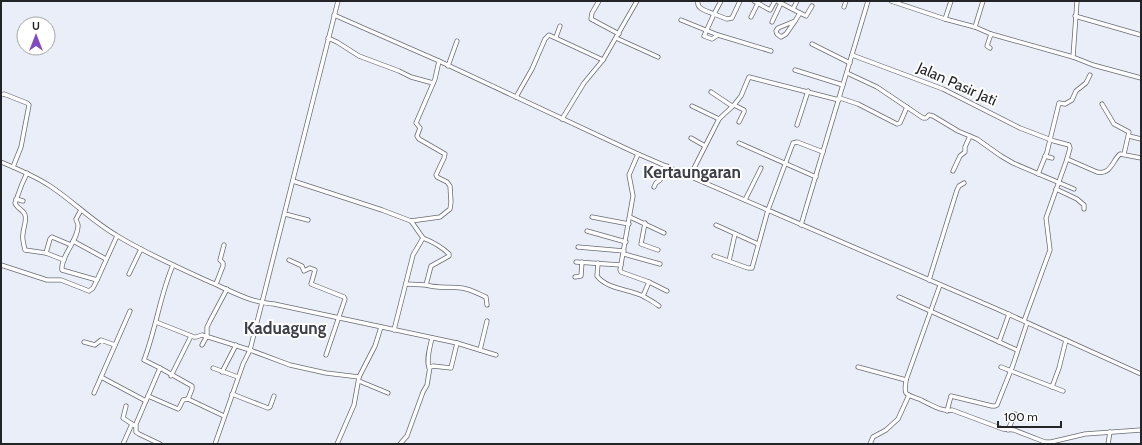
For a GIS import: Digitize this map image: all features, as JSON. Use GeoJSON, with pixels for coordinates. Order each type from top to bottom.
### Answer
{"type":"FeatureCollection","features":[{"type":"Feature","properties":{"kind":"street"},"geometry":{"type":"LineString","coordinates":[[215,444],[238,377],[250,350],[338,1]]}},
{"type":"Feature","properties":{"kind":"street"},"geometry":{"type":"LineString","coordinates":[[599,1],[592,13],[591,19],[619,34]]}},
{"type":"Feature","properties":{"kind":"street"},"geometry":{"type":"LineString","coordinates":[[562,119],[584,83],[603,60],[637,1]]}},
{"type":"Feature","properties":{"kind":"street"},"geometry":{"type":"LineString","coordinates":[[698,1],[699,7],[730,19],[740,1]]}},
{"type":"Feature","properties":{"kind":"street"},"geometry":{"type":"LineString","coordinates":[[718,35],[712,39],[703,37],[721,1]]}},
{"type":"Feature","properties":{"kind":"street"},"geometry":{"type":"LineString","coordinates":[[793,9],[798,1]]}},
{"type":"Feature","properties":{"kind":"street"},"geometry":{"type":"LineString","coordinates":[[844,7],[846,1]]}},
{"type":"Feature","properties":{"kind":"street"},"geometry":{"type":"LineString","coordinates":[[801,225],[868,1]]}},
{"type":"Feature","properties":{"kind":"street"},"geometry":{"type":"LineString","coordinates":[[891,1],[975,27],[991,34],[1141,78]]}},
{"type":"Feature","properties":{"kind":"street"},"geometry":{"type":"LineString","coordinates":[[946,19],[951,1]]}},
{"type":"Feature","properties":{"kind":"street"},"geometry":{"type":"LineString","coordinates":[[975,27],[983,1]]}},
{"type":"Feature","properties":{"kind":"street"},"geometry":{"type":"LineString","coordinates":[[1073,57],[1077,1]]}},
{"type":"Feature","properties":{"kind":"street"},"geometry":{"type":"LineString","coordinates":[[751,17],[756,2],[776,14]]}},
{"type":"Feature","properties":{"kind":"street"},"geometry":{"type":"LineString","coordinates":[[778,2],[805,16],[808,16],[812,6]]}},
{"type":"Feature","properties":{"kind":"street"},"geometry":{"type":"LineString","coordinates":[[770,10],[778,2]]}},
{"type":"Feature","properties":{"kind":"street"},"geometry":{"type":"LineString","coordinates":[[772,22],[776,14],[778,2]]}},
{"type":"Feature","properties":{"kind":"street"},"geometry":{"type":"LineString","coordinates":[[795,21],[778,28],[776,31],[777,34],[783,36],[795,21],[800,13]]}},
{"type":"Feature","properties":{"kind":"street"},"geometry":{"type":"LineString","coordinates":[[334,15],[439,61],[638,154],[1009,314],[1141,374]]}},
{"type":"Feature","properties":{"kind":"street"},"geometry":{"type":"LineString","coordinates":[[1075,16],[1141,35]]}},
{"type":"Feature","properties":{"kind":"street"},"geometry":{"type":"LineString","coordinates":[[681,20],[706,31],[771,51]]}},
{"type":"Feature","properties":{"kind":"street"},"geometry":{"type":"LineString","coordinates":[[556,37],[560,26]]}},
{"type":"Feature","properties":{"kind":"street"},"geometry":{"type":"LineString","coordinates":[[990,48],[987,46],[991,34]]}},
{"type":"Feature","properties":{"kind":"street"},"geometry":{"type":"LineString","coordinates":[[516,97],[547,36],[550,35],[556,37],[603,60]]}},
{"type":"Feature","properties":{"kind":"street"},"geometry":{"type":"LineString","coordinates":[[328,38],[342,44],[358,56],[411,77],[433,83]]}},
{"type":"Feature","properties":{"kind":"street"},"geometry":{"type":"LineString","coordinates":[[616,38],[658,57]]}},
{"type":"Feature","properties":{"kind":"street"},"geometry":{"type":"LineString","coordinates":[[448,66],[457,41]]}},
{"type":"Feature","properties":{"kind":"street"},"geometry":{"type":"LineString","coordinates":[[812,44],[850,63]]}},
{"type":"Feature","properties":{"kind":"street","name":"Jalan Pasir Jati"},"geometry":{"type":"LineString","coordinates":[[852,55],[943,89],[1020,128],[1070,146],[1067,159]]}},
{"type":"Feature","properties":{"kind":"street"},"geometry":{"type":"LineString","coordinates":[[411,222],[440,216],[448,211],[451,206],[450,186],[447,182],[436,175],[445,154],[417,137],[420,128],[416,123],[433,83],[439,61]]}},
{"type":"Feature","properties":{"kind":"street"},"geometry":{"type":"LineString","coordinates":[[795,70],[843,85]]}},
{"type":"Feature","properties":{"kind":"street"},"geometry":{"type":"LineString","coordinates":[[847,73],[877,87],[923,118],[930,115],[933,116],[940,122],[977,139],[1010,161],[1074,189]]}},
{"type":"Feature","properties":{"kind":"street"},"geometry":{"type":"LineString","coordinates":[[1038,174],[1045,156],[1059,103],[1065,104],[1072,100],[1076,91],[1086,83],[1090,75]]}},
{"type":"Feature","properties":{"kind":"street"},"geometry":{"type":"LineString","coordinates":[[690,176],[719,119],[733,106],[750,77],[858,104],[897,124],[900,123],[907,107]]}},
{"type":"Feature","properties":{"kind":"street"},"geometry":{"type":"LineString","coordinates":[[797,125],[808,91]]}},
{"type":"Feature","properties":{"kind":"street"},"geometry":{"type":"LineString","coordinates":[[711,92],[733,106],[744,110],[739,122]]}},
{"type":"Feature","properties":{"kind":"street"},"geometry":{"type":"LineString","coordinates":[[1,95],[4,94],[30,105],[21,147],[13,167]]}},
{"type":"Feature","properties":{"kind":"street"},"geometry":{"type":"LineString","coordinates":[[1102,104],[1114,124],[1129,131],[1124,154]]}},
{"type":"Feature","properties":{"kind":"street"},"geometry":{"type":"LineString","coordinates":[[692,106],[719,119]]}},
{"type":"Feature","properties":{"kind":"street"},"geometry":{"type":"LineString","coordinates":[[953,171],[959,156],[965,152],[970,136]]}},
{"type":"Feature","properties":{"kind":"street"},"geometry":{"type":"LineString","coordinates":[[1129,136],[1141,137]]}},
{"type":"Feature","properties":{"kind":"street"},"geometry":{"type":"LineString","coordinates":[[691,138],[705,146]]}},
{"type":"Feature","properties":{"kind":"street"},"geometry":{"type":"LineString","coordinates":[[714,256],[748,268],[752,268],[768,210],[791,145],[794,142],[823,152]]}},
{"type":"Feature","properties":{"kind":"street"},"geometry":{"type":"LineString","coordinates":[[739,143],[816,177]]}},
{"type":"Feature","properties":{"kind":"street"},"geometry":{"type":"LineString","coordinates":[[638,154],[629,175],[633,196],[621,272],[649,282],[667,291]]}},
{"type":"Feature","properties":{"kind":"street"},"geometry":{"type":"LineString","coordinates":[[947,411],[951,396],[995,406],[998,403],[1050,250],[1046,218],[1067,159],[1101,173],[1111,167],[1118,154],[1141,158]]}},
{"type":"Feature","properties":{"kind":"street"},"geometry":{"type":"LineString","coordinates":[[1045,156],[1052,158]]}},
{"type":"Feature","properties":{"kind":"street"},"geometry":{"type":"LineString","coordinates":[[1,162],[27,173],[51,187],[117,236],[173,265],[227,290],[262,303],[338,317],[457,343],[496,355]]}},
{"type":"Feature","properties":{"kind":"street"},"geometry":{"type":"LineString","coordinates":[[654,188],[656,182],[660,180],[667,166]]}},
{"type":"Feature","properties":{"kind":"street"},"geometry":{"type":"LineString","coordinates":[[745,200],[761,168]]}},
{"type":"Feature","properties":{"kind":"street"},"geometry":{"type":"LineString","coordinates":[[27,173],[16,199],[16,206],[24,212],[26,217],[22,236],[24,248],[25,250],[46,253],[64,260]]}},
{"type":"Feature","properties":{"kind":"street"},"geometry":{"type":"LineString","coordinates":[[293,181],[375,207],[411,222],[423,238],[435,242],[449,254],[448,258],[431,266],[426,285]]}},
{"type":"Feature","properties":{"kind":"street"},"geometry":{"type":"LineString","coordinates":[[929,280],[957,190],[964,182]]}},
{"type":"Feature","properties":{"kind":"street"},"geometry":{"type":"LineString","coordinates":[[1056,189],[1077,199],[1084,205],[1084,209]]}},
{"type":"Feature","properties":{"kind":"street"},"geometry":{"type":"LineString","coordinates":[[16,199],[23,201]]}},
{"type":"Feature","properties":{"kind":"street"},"geometry":{"type":"LineString","coordinates":[[81,210],[77,217],[78,226],[64,260],[62,270],[97,280]]}},
{"type":"Feature","properties":{"kind":"street"},"geometry":{"type":"LineString","coordinates":[[285,214],[308,220]]}},
{"type":"Feature","properties":{"kind":"street"},"geometry":{"type":"LineString","coordinates":[[592,217],[629,224]]}},
{"type":"Feature","properties":{"kind":"street"},"geometry":{"type":"LineString","coordinates":[[630,217],[664,233]]}},
{"type":"Feature","properties":{"kind":"street"},"geometry":{"type":"LineString","coordinates":[[645,224],[641,244],[658,250]]}},
{"type":"Feature","properties":{"kind":"street"},"geometry":{"type":"LineString","coordinates":[[716,225],[758,244]]}},
{"type":"Feature","properties":{"kind":"street"},"geometry":{"type":"LineString","coordinates":[[586,231],[626,242]]}},
{"type":"Feature","properties":{"kind":"street"},"geometry":{"type":"LineString","coordinates":[[729,261],[735,234]]}},
{"type":"Feature","properties":{"kind":"street"},"geometry":{"type":"LineString","coordinates":[[1,265],[47,280],[61,280],[89,290],[93,288],[117,236]]}},
{"type":"Feature","properties":{"kind":"street"},"geometry":{"type":"LineString","coordinates":[[46,253],[52,237],[72,243],[106,259]]}},
{"type":"Feature","properties":{"kind":"street"},"geometry":{"type":"LineString","coordinates":[[394,330],[413,255],[423,238]]}},
{"type":"Feature","properties":{"kind":"street"},"geometry":{"type":"LineString","coordinates":[[216,284],[223,266],[223,263],[220,260],[224,245]]}},
{"type":"Feature","properties":{"kind":"street"},"geometry":{"type":"LineString","coordinates":[[578,247],[624,253],[660,264]]}},
{"type":"Feature","properties":{"kind":"street"},"geometry":{"type":"LineString","coordinates":[[130,274],[141,249]]}},
{"type":"Feature","properties":{"kind":"street"},"geometry":{"type":"LineString","coordinates":[[289,260],[302,266],[304,271],[310,268],[315,270],[311,284],[344,297],[345,299],[326,355]]}},
{"type":"Feature","properties":{"kind":"street"},"geometry":{"type":"LineString","coordinates":[[576,262],[621,265]]}},
{"type":"Feature","properties":{"kind":"street"},"geometry":{"type":"LineString","coordinates":[[575,277],[581,276],[582,262]]}},
{"type":"Feature","properties":{"kind":"street"},"geometry":{"type":"LineString","coordinates":[[598,263],[597,276],[600,279],[617,288],[643,296],[659,306]]}},
{"type":"Feature","properties":{"kind":"street"},"geometry":{"type":"LineString","coordinates":[[173,265],[163,291],[153,336],[144,360],[160,368],[171,376],[192,386],[188,399]]}},
{"type":"Feature","properties":{"kind":"street"},"geometry":{"type":"LineString","coordinates":[[643,296],[649,282]]}},
{"type":"Feature","properties":{"kind":"street"},"geometry":{"type":"LineString","coordinates":[[406,284],[426,285],[437,288],[467,289],[486,297],[487,306]]}},
{"type":"Feature","properties":{"kind":"street"},"geometry":{"type":"LineString","coordinates":[[940,285],[906,380],[905,387],[906,392],[909,395],[924,401],[929,405],[947,411],[952,410],[1004,429],[1015,430],[1045,443],[1085,434],[1141,430]]}},
{"type":"Feature","properties":{"kind":"street"},"geometry":{"type":"LineString","coordinates":[[202,345],[207,336],[207,327],[227,290]]}},
{"type":"Feature","properties":{"kind":"street"},"geometry":{"type":"LineString","coordinates":[[899,297],[1017,350]]}},
{"type":"Feature","properties":{"kind":"street"},"geometry":{"type":"LineString","coordinates":[[94,393],[130,311]]}},
{"type":"Feature","properties":{"kind":"street"},"geometry":{"type":"LineString","coordinates":[[999,342],[1009,314]]}},
{"type":"Feature","properties":{"kind":"street"},"geometry":{"type":"LineString","coordinates":[[480,350],[487,321]]}},
{"type":"Feature","properties":{"kind":"street"},"geometry":{"type":"LineString","coordinates":[[156,322],[191,336],[207,336],[290,365],[313,371],[359,379],[388,392]]}},
{"type":"Feature","properties":{"kind":"street"},"geometry":{"type":"LineString","coordinates":[[337,444],[354,405],[359,379],[381,327]]}},
{"type":"Feature","properties":{"kind":"street"},"geometry":{"type":"LineString","coordinates":[[171,376],[191,336]]}},
{"type":"Feature","properties":{"kind":"street"},"geometry":{"type":"LineString","coordinates":[[400,444],[407,436],[427,384],[429,368],[428,359],[432,338]]}},
{"type":"Feature","properties":{"kind":"street"},"geometry":{"type":"LineString","coordinates":[[84,342],[95,345],[101,340],[115,345]]}},
{"type":"Feature","properties":{"kind":"street"},"geometry":{"type":"LineString","coordinates":[[1052,387],[1059,368],[1066,340]]}},
{"type":"Feature","properties":{"kind":"street"},"geometry":{"type":"LineString","coordinates":[[429,368],[433,366],[451,368],[457,343]]}},
{"type":"Feature","properties":{"kind":"street"},"geometry":{"type":"LineString","coordinates":[[222,372],[236,345]]}},
{"type":"Feature","properties":{"kind":"street"},"geometry":{"type":"LineString","coordinates":[[858,367],[906,380]]}},
{"type":"Feature","properties":{"kind":"street"},"geometry":{"type":"LineString","coordinates":[[1001,367],[1063,391]]}},
{"type":"Feature","properties":{"kind":"street"},"geometry":{"type":"LineString","coordinates":[[123,444],[146,401],[160,368]]}},
{"type":"Feature","properties":{"kind":"street"},"geometry":{"type":"LineString","coordinates":[[213,368],[238,377]]}},
{"type":"Feature","properties":{"kind":"street"},"geometry":{"type":"LineString","coordinates":[[101,377],[146,401]]}},
{"type":"Feature","properties":{"kind":"street"},"geometry":{"type":"LineString","coordinates":[[232,394],[268,408],[270,407],[274,396]]}},
{"type":"Feature","properties":{"kind":"street"},"geometry":{"type":"LineString","coordinates":[[870,444],[873,437],[886,430],[898,418],[909,395]]}},
{"type":"Feature","properties":{"kind":"street"},"geometry":{"type":"LineString","coordinates":[[148,396],[178,409],[180,408],[183,400],[188,399],[224,416]]}},
{"type":"Feature","properties":{"kind":"street"},"geometry":{"type":"LineString","coordinates":[[126,406],[123,418],[134,425],[136,432],[151,442],[160,444]]}},
{"type":"Feature","properties":{"kind":"street"},"geometry":{"type":"LineString","coordinates":[[1008,430],[1015,414]]}},
{"type":"Feature","properties":{"kind":"street"},"geometry":{"type":"LineString","coordinates":[[1108,444],[1110,432]]}},
{"type":"Feature","properties":{"kind":"district","name":"Kertaungaran"},"geometry":{"type":"Point","coordinates":[692,172]}},
{"type":"Feature","properties":{"kind":"district","name":"Kaduagung"},"geometry":{"type":"Point","coordinates":[285,328]}}]}
